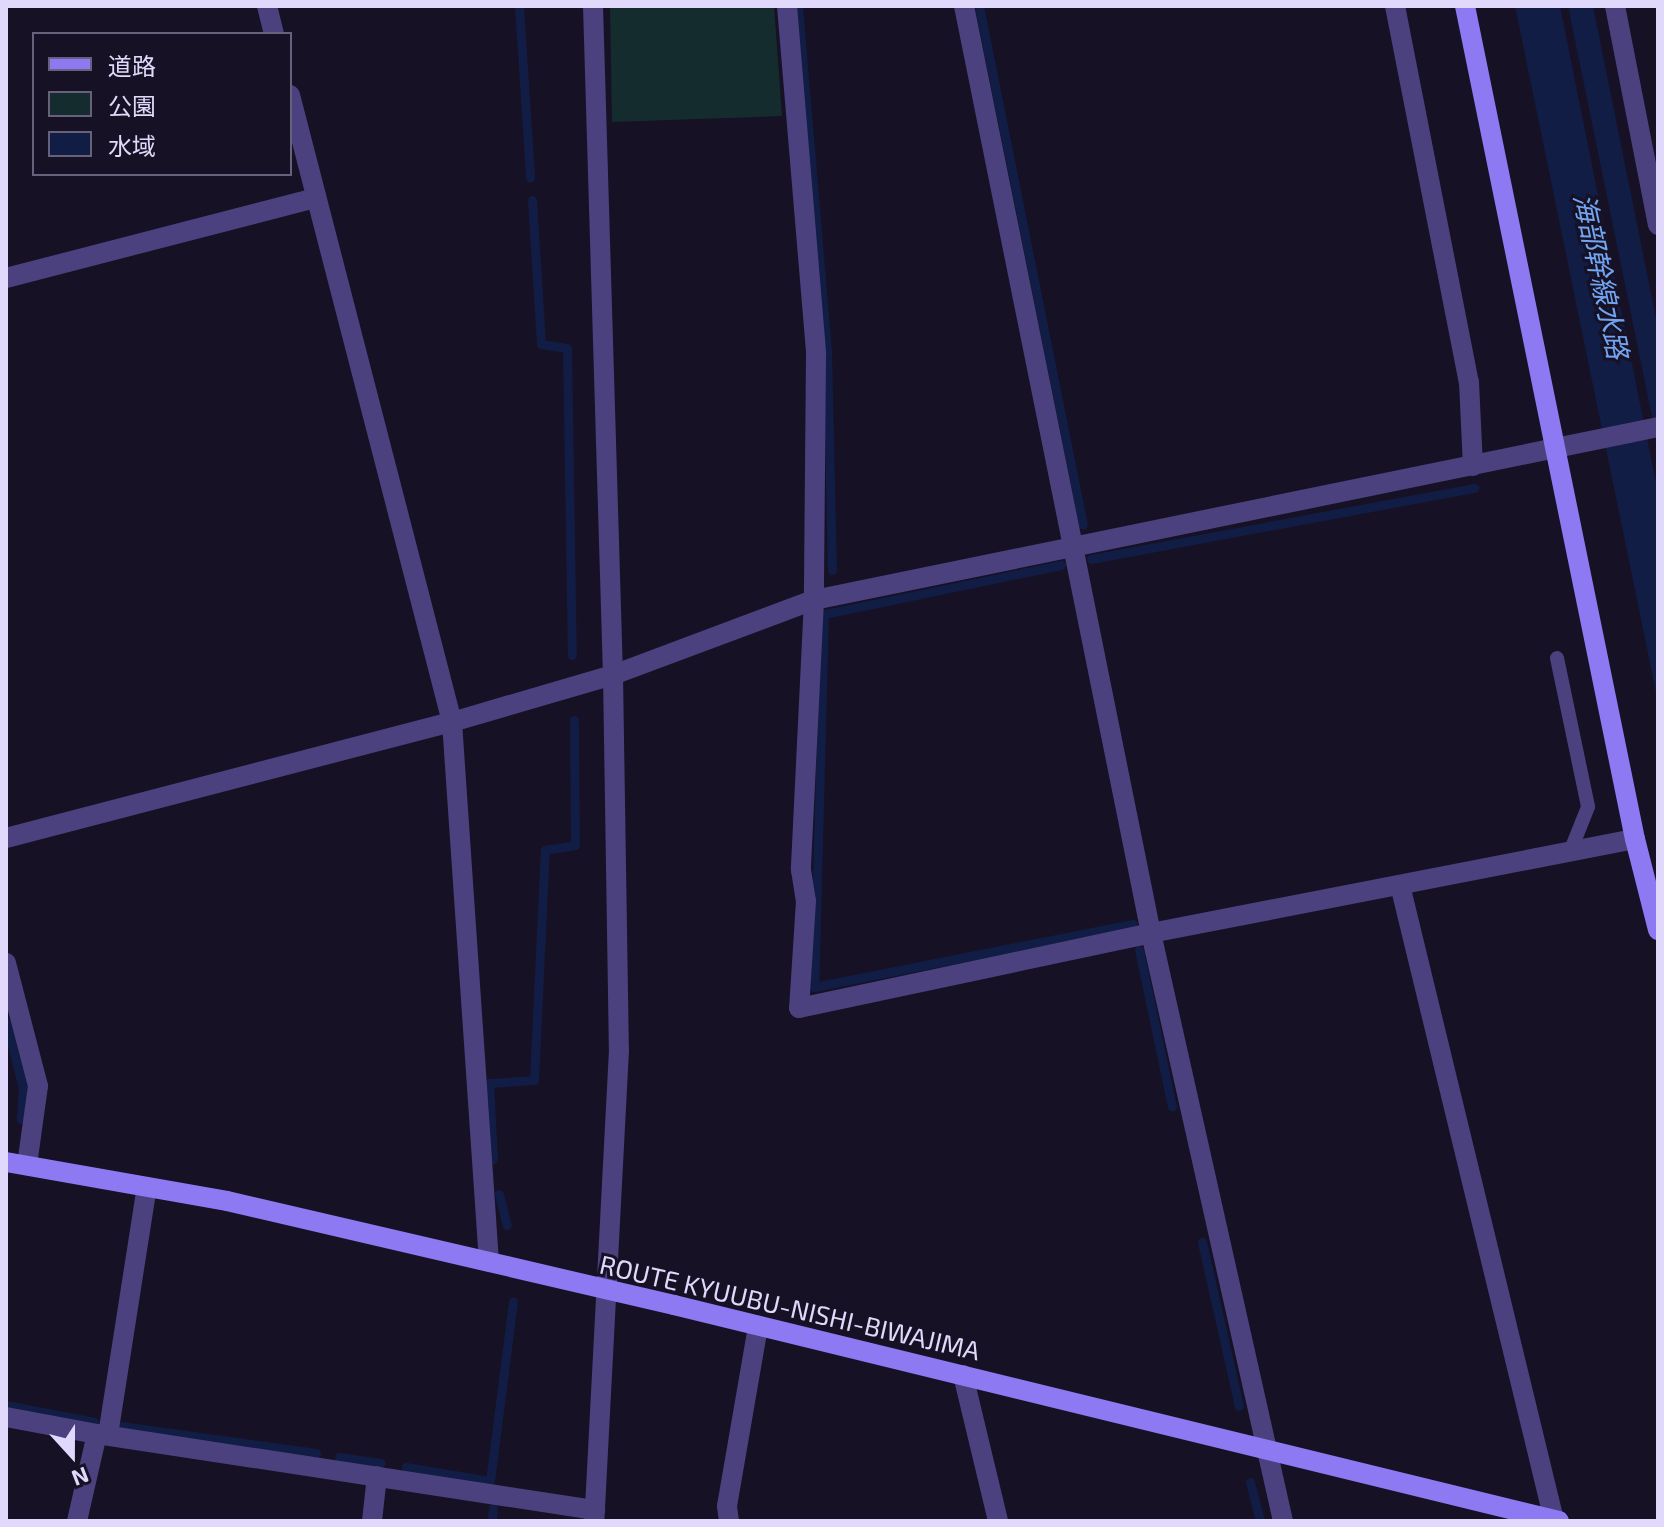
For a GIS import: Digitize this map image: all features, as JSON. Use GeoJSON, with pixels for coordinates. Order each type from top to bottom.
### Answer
{"type":"FeatureCollection","features":[{"type":"Feature","properties":{"kind":"main road"},"geometry":{"type":"LineString","coordinates":[[1465,6],[1635,839],[1658,930]]}},
{"type":"Feature","properties":{"kind":"main road","name":"ROUTE KYUUBU-NISHI-BIWAJIMA"},"geometry":{"type":"LineString","coordinates":[[6,1162],[227,1201],[607,1289],[1556,1520]]}},
{"type":"Feature","properties":{"kind":"street"},"geometry":{"type":"LineString","coordinates":[[267,6],[274,32]]}},
{"type":"Feature","properties":{"kind":"street"},"geometry":{"type":"LineString","coordinates":[[6,1417],[103,1435],[377,1476],[595,1515],[619,1050],[613,675],[593,6]]}},
{"type":"Feature","properties":{"kind":"street"},"geometry":{"type":"LineString","coordinates":[[787,6],[816,354],[814,600],[801,870],[806,901],[799,1008],[1151,933],[1635,839]]}},
{"type":"Feature","properties":{"kind":"street"},"geometry":{"type":"LineString","coordinates":[[964,6],[1151,933],[1283,1521]]}},
{"type":"Feature","properties":{"kind":"street"},"geometry":{"type":"LineString","coordinates":[[1395,6],[1469,382],[1473,466]]}},
{"type":"Feature","properties":{"kind":"street"},"geometry":{"type":"LineString","coordinates":[[1615,6],[1658,225]]}},
{"type":"Feature","properties":{"kind":"street"},"geometry":{"type":"LineString","coordinates":[[292,103],[452,722],[489,1262]]}},
{"type":"Feature","properties":{"kind":"street"},"geometry":{"type":"LineString","coordinates":[[6,278],[316,198]]}},
{"type":"Feature","properties":{"kind":"street"},"geometry":{"type":"LineString","coordinates":[[6,838],[452,722],[613,675],[814,600],[1597,442],[1658,427]]}},
{"type":"Feature","properties":{"kind":"street"},"geometry":{"type":"LineString","coordinates":[[1400,885],[1556,1520]]}},
{"type":"Feature","properties":{"kind":"street"},"geometry":{"type":"LineString","coordinates":[[6,963],[38,1086],[27,1165]]}},
{"type":"Feature","properties":{"kind":"street"},"geometry":{"type":"LineString","coordinates":[[77,1521],[103,1435],[147,1187]]}},
{"type":"Feature","properties":{"kind":"street"},"geometry":{"type":"LineString","coordinates":[[729,1521],[727,1506],[758,1326]]}},
{"type":"Feature","properties":{"kind":"street"},"geometry":{"type":"LineString","coordinates":[[963,1375],[998,1521]]}},
{"type":"Feature","properties":{"kind":"street"},"geometry":{"type":"LineString","coordinates":[[372,1521],[377,1476]]}},
{"type":"Feature","properties":{"kind":"lane"},"geometry":{"type":"LineString","coordinates":[[1557,658],[1588,807],[1570,852]]}},
{"type":"Feature","properties":{"kind":"green space"},"geometry":{"type":"Polygon","coordinates":[[[610,6],[774,6],[782,116],[612,122],[610,6]]]}},
{"type":"Feature","properties":{"kind":"water","name":"海部幹線水路"},"geometry":{"type":"Polygon","coordinates":[[[1515,6],[1560,6],[1658,493],[1658,702],[1515,6]]]}},
{"type":"Feature","properties":{"kind":"water"},"geometry":{"type":"Polygon","coordinates":[[[1568,6],[1593,6],[1658,328],[1658,446],[1568,6]]]}},
{"type":"Feature","properties":{"kind":"waterway"},"geometry":{"type":"LineString","coordinates":[[519,6],[530,178]]}},
{"type":"Feature","properties":{"kind":"waterway"},"geometry":{"type":"LineString","coordinates":[[798,6],[827,351],[832,570]]}},
{"type":"Feature","properties":{"kind":"waterway"},"geometry":{"type":"LineString","coordinates":[[979,6],[1083,525]]}},
{"type":"Feature","properties":{"kind":"waterway"},"geometry":{"type":"LineString","coordinates":[[532,200],[541,344],[567,348],[572,655]]}},
{"type":"Feature","properties":{"kind":"waterway"},"geometry":{"type":"LineString","coordinates":[[1091,559],[1474,488]]}},
{"type":"Feature","properties":{"kind":"waterway"},"geometry":{"type":"LineString","coordinates":[[1061,565],[824,614],[814,987],[1133,924]]}},
{"type":"Feature","properties":{"kind":"waterway"},"geometry":{"type":"LineString","coordinates":[[493,1159],[489,1083],[534,1080],[545,850],[575,845],[574,720]]}},
{"type":"Feature","properties":{"kind":"waterway"},"geometry":{"type":"LineString","coordinates":[[1139,950],[1172,1107]]}},
{"type":"Feature","properties":{"kind":"waterway"},"geometry":{"type":"LineString","coordinates":[[6,1022],[23,1088],[21,1119]]}},
{"type":"Feature","properties":{"kind":"waterway"},"geometry":{"type":"LineString","coordinates":[[499,1194],[507,1225]]}},
{"type":"Feature","properties":{"kind":"waterway"},"geometry":{"type":"LineString","coordinates":[[1202,1242],[1239,1406]]}},
{"type":"Feature","properties":{"kind":"waterway"},"geometry":{"type":"LineString","coordinates":[[406,1467],[490,1481],[513,1301]]}},
{"type":"Feature","properties":{"kind":"waterway"},"geometry":{"type":"LineString","coordinates":[[6,1405],[94,1422]]}},
{"type":"Feature","properties":{"kind":"waterway"},"geometry":{"type":"LineString","coordinates":[[121,1426],[316,1453]]}},
{"type":"Feature","properties":{"kind":"waterway"},"geometry":{"type":"LineString","coordinates":[[339,1457],[381,1463]]}},
{"type":"Feature","properties":{"kind":"waterway"},"geometry":{"type":"LineString","coordinates":[[1250,1482],[1260,1521]]}},
{"type":"Feature","properties":{"kind":"waterway"},"geometry":{"type":"LineString","coordinates":[[492,1521],[493,1508]]}}]}
